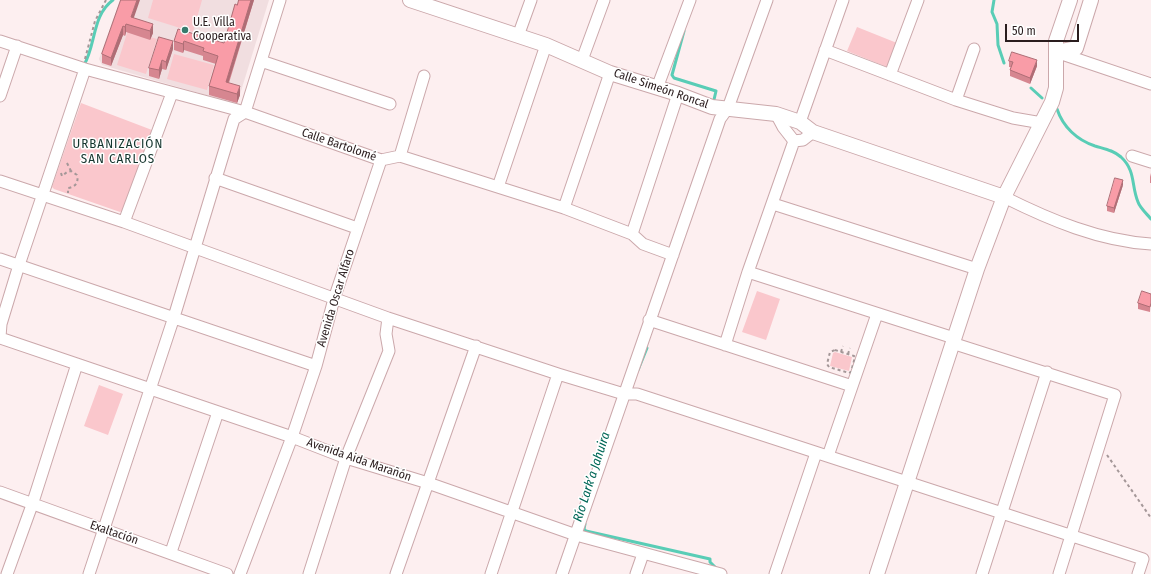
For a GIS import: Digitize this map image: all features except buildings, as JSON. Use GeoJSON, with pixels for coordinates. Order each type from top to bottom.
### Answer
{"type":"FeatureCollection","features":[{"type":"Feature","properties":{"kind":"street"},"geometry":{"type":"LineString","coordinates":[[89,574],[174,317],[234,119],[245,112],[280,0]]}},
{"type":"Feature","properties":{"kind":"street","name":"Calle Simeón Roncal"},"geometry":{"type":"LineString","coordinates":[[410,0],[546,45],[610,73],[678,94],[712,107],[776,114],[800,122],[813,132],[1004,197]]}},
{"type":"Feature","properties":{"kind":"street"},"geometry":{"type":"LineString","coordinates":[[518,36],[531,0]]}},
{"type":"Feature","properties":{"kind":"street"},"geometry":{"type":"LineString","coordinates":[[582,60],[604,0]]}},
{"type":"Feature","properties":{"kind":"street"},"geometry":{"type":"LineString","coordinates":[[657,88],[690,0]]}},
{"type":"Feature","properties":{"kind":"street"},"geometry":{"type":"LineString","coordinates":[[562,574],[720,119],[728,108],[767,0]]}},
{"type":"Feature","properties":{"kind":"street"},"geometry":{"type":"LineString","coordinates":[[800,122],[843,0]]}},
{"type":"Feature","properties":{"kind":"street"},"geometry":{"type":"LineString","coordinates":[[890,75],[918,0]]}},
{"type":"Feature","properties":{"kind":"street"},"geometry":{"type":"LineString","coordinates":[[877,574],[977,269],[1004,197],[1042,123],[1056,88],[1056,41],[1070,0]]}},
{"type":"Feature","properties":{"kind":"street"},"geometry":{"type":"LineString","coordinates":[[1056,52],[1076,48],[1091,0]]}},
{"type":"Feature","properties":{"kind":"street","name":"Calle Bartolomé"},"geometry":{"type":"LineString","coordinates":[[0,41],[81,68],[245,112],[381,160],[400,156],[498,187],[564,208],[632,234],[643,244],[673,255]]}},
{"type":"Feature","properties":{"kind":"street"},"geometry":{"type":"LineString","coordinates":[[498,187],[546,45]]}},
{"type":"Feature","properties":{"kind":"street"},"geometry":{"type":"LineString","coordinates":[[0,96],[17,46]]}},
{"type":"Feature","properties":{"kind":"street"},"geometry":{"type":"LineString","coordinates":[[956,100],[974,49]]}},
{"type":"Feature","properties":{"kind":"street"},"geometry":{"type":"LineString","coordinates":[[825,50],[956,100],[1013,118],[1042,123]]}},
{"type":"Feature","properties":{"kind":"street"},"geometry":{"type":"LineString","coordinates":[[1056,52],[1151,84]]}},
{"type":"Feature","properties":{"kind":"street"},"geometry":{"type":"LineString","coordinates":[[261,61],[390,104]]}},
{"type":"Feature","properties":{"kind":"street"},"geometry":{"type":"LineString","coordinates":[[0,337],[1,324],[43,195],[81,68]]}},
{"type":"Feature","properties":{"kind":"street"},"geometry":{"type":"LineString","coordinates":[[564,208],[610,73]]}},
{"type":"Feature","properties":{"kind":"street"},"geometry":{"type":"LineString","coordinates":[[400,156],[424,76]]}},
{"type":"Feature","properties":{"kind":"street"},"geometry":{"type":"LineString","coordinates":[[124,222],[172,93]]}},
{"type":"Feature","properties":{"kind":"street"},"geometry":{"type":"LineString","coordinates":[[632,234],[678,94]]}},
{"type":"Feature","properties":{"kind":"street"},"geometry":{"type":"LineString","coordinates":[[776,114],[783,127],[794,141]]}},
{"type":"Feature","properties":{"kind":"street"},"geometry":{"type":"LineString","coordinates":[[794,141],[803,140],[813,132]]}},
{"type":"Feature","properties":{"kind":"street"},"geometry":{"type":"LineString","coordinates":[[725,345],[748,272],[794,141]]}},
{"type":"Feature","properties":{"kind":"street"},"geometry":{"type":"LineString","coordinates":[[1132,156],[1151,162]]}},
{"type":"Feature","properties":{"kind":"street","name":"Avenida Oscar Alfaro"},"geometry":{"type":"LineString","coordinates":[[240,574],[292,437],[316,366],[334,299],[381,160]]}},
{"type":"Feature","properties":{"kind":"street"},"geometry":{"type":"LineString","coordinates":[[215,178],[357,228]]}},
{"type":"Feature","properties":{"kind":"street"},"geometry":{"type":"LineString","coordinates":[[0,181],[124,222],[388,318],[558,374],[624,394],[636,394],[1143,559],[1138,574]]}},
{"type":"Feature","properties":{"kind":"street"},"geometry":{"type":"LineString","coordinates":[[1004,197],[1059,222],[1094,233],[1151,244]]}},
{"type":"Feature","properties":{"kind":"street"},"geometry":{"type":"LineString","coordinates":[[773,204],[977,269]]}},
{"type":"Feature","properties":{"kind":"street"},"geometry":{"type":"LineString","coordinates":[[0,259],[316,366]]}},
{"type":"Feature","properties":{"kind":"street"},"geometry":{"type":"LineString","coordinates":[[748,272],[1115,395],[1059,574]]}},
{"type":"Feature","properties":{"kind":"street"},"geometry":{"type":"LineString","coordinates":[[828,456],[877,314]]}},
{"type":"Feature","properties":{"kind":"street"},"geometry":{"type":"LineString","coordinates":[[309,574],[346,458],[389,351],[386,334],[388,318]]}},
{"type":"Feature","properties":{"kind":"street"},"geometry":{"type":"LineString","coordinates":[[649,320],[852,386]]}},
{"type":"Feature","properties":{"kind":"street","name":"Avenida Aida Marañón"},"geometry":{"type":"LineString","coordinates":[[0,337],[292,437],[346,458],[512,512],[576,535],[721,574]]}},
{"type":"Feature","properties":{"kind":"street"},"geometry":{"type":"LineString","coordinates":[[396,574],[476,346]]}},
{"type":"Feature","properties":{"kind":"street"},"geometry":{"type":"LineString","coordinates":[[7,574],[32,505],[77,364]]}},
{"type":"Feature","properties":{"kind":"street"},"geometry":{"type":"LineString","coordinates":[[982,574],[1047,372]]}},
{"type":"Feature","properties":{"kind":"street"},"geometry":{"type":"LineString","coordinates":[[491,574],[558,374]]}},
{"type":"Feature","properties":{"kind":"street"},"geometry":{"type":"LineString","coordinates":[[171,552],[218,412]]}},
{"type":"Feature","properties":{"kind":"street"},"geometry":{"type":"LineString","coordinates":[[775,574],[816,452]]}},
{"type":"Feature","properties":{"kind":"street","name":"Exaltación"},"geometry":{"type":"LineString","coordinates":[[0,492],[32,505],[171,552],[227,574]]}},
{"type":"Feature","properties":{"kind":"street"},"geometry":{"type":"LineString","coordinates":[[636,574],[643,554]]}},
{"type":"Feature","properties":{"kind":"path"},"geometry":{"type":"LineString","coordinates":[[81,68],[85,59],[95,21],[106,0]]}},
{"type":"Feature","properties":{"kind":"path"},"geometry":{"type":"LineString","coordinates":[[66,202],[68,188],[74,187],[77,181],[77,175],[71,171],[68,163]]}},
{"type":"Feature","properties":{"kind":"path"},"geometry":{"type":"LineString","coordinates":[[52,166],[59,169],[62,176],[71,171]]}},
{"type":"Feature","properties":{"kind":"path"},"geometry":{"type":"LineString","coordinates":[[841,352],[843,346]]}},
{"type":"Feature","properties":{"kind":"path"},"geometry":{"type":"LineString","coordinates":[[848,354],[850,348]]}},
{"type":"Feature","properties":{"kind":"path"},"geometry":{"type":"LineString","coordinates":[[835,350],[841,352],[855,358],[851,372],[849,373],[829,367],[827,364],[830,352],[835,350]]}},
{"type":"Feature","properties":{"kind":"path"},"geometry":{"type":"LineString","coordinates":[[1099,444],[1123,475],[1151,518]]}},
{"type":"Feature","properties":{"kind":"shaded area","name":"U.E. Villa Cooperativa"},"geometry":{"type":"Polygon","coordinates":[[[120,0],[269,0],[237,104],[102,65],[99,59],[120,0]]]}},
{"type":"Feature","properties":{"kind":"shaded area"},"geometry":{"type":"Polygon","coordinates":[[[153,0],[202,0],[193,32],[148,18],[153,0]]]}},
{"type":"Feature","properties":{"kind":"shaded area"},"geometry":{"type":"Polygon","coordinates":[[[857,27],[897,43],[887,67],[847,51],[857,27]]]}},
{"type":"Feature","properties":{"kind":"shaded area"},"geometry":{"type":"Polygon","coordinates":[[[128,30],[157,39],[146,74],[117,65],[128,30]]]}},
{"type":"Feature","properties":{"kind":"shaded area"},"geometry":{"type":"Polygon","coordinates":[[[174,54],[214,65],[207,90],[167,79],[174,54]]]}},
{"type":"Feature","properties":{"kind":"shaded area"},"geometry":{"type":"Polygon","coordinates":[[[81,103],[152,130],[124,210],[120,212],[52,187],[81,103]]]}},
{"type":"Feature","properties":{"kind":"shaded area"},"geometry":{"type":"Polygon","coordinates":[[[757,291],[780,299],[766,340],[742,332],[757,291]]]}},
{"type":"Feature","properties":{"kind":"shaded area"},"geometry":{"type":"Polygon","coordinates":[[[835,352],[852,357],[849,371],[830,366],[833,353],[835,352]]]}},
{"type":"Feature","properties":{"kind":"shaded area"},"geometry":{"type":"Polygon","coordinates":[[[99,385],[123,394],[108,435],[84,426],[99,385]]]}},
{"type":"Feature","properties":{"kind":"waterway","name":"Río Lark’a Jahuira"},"geometry":{"type":"LineString","coordinates":[[84,65],[91,49],[101,14],[106,6],[113,0]]}},
{"type":"Feature","properties":{"kind":"waterway","name":"Río Lark’a Jahuira"},"geometry":{"type":"LineString","coordinates":[[994,0],[992,12],[997,24],[998,45],[1004,63]]}},
{"type":"Feature","properties":{"kind":"waterway"},"geometry":{"type":"LineString","coordinates":[[684,31],[672,75],[674,78],[716,91],[713,104]]}},
{"type":"Feature","properties":{"kind":"waterway","name":"Río Lark’a Jahuira"},"geometry":{"type":"LineString","coordinates":[[1031,88],[1042,98]]}},
{"type":"Feature","properties":{"kind":"waterway","name":"Río Lark’a Jahuira"},"geometry":{"type":"LineString","coordinates":[[1057,109],[1067,127],[1082,140],[1109,150],[1121,157],[1126,162],[1131,173],[1139,204],[1151,219]]}},
{"type":"Feature","properties":{"kind":"waterway","name":"Río Lark’a Jahuira"},"geometry":{"type":"LineString","coordinates":[[638,370],[647,348],[645,345]]}},
{"type":"Feature","properties":{"kind":"waterway","name":"Río Lark’a Jahuira"},"geometry":{"type":"LineString","coordinates":[[585,524],[584,529],[586,531],[710,559],[710,562],[716,568]]}},
{"type":"Feature","properties":{"kind":"place","name":"U.E. Villa Cooperativa"},"geometry":{"type":"Point","coordinates":[185,30]}},
{"type":"Feature","properties":{"kind":"district","name":"URBANIZACIÓN SAN CARLOS"},"geometry":{"type":"Point","coordinates":[118,152]}}]}
